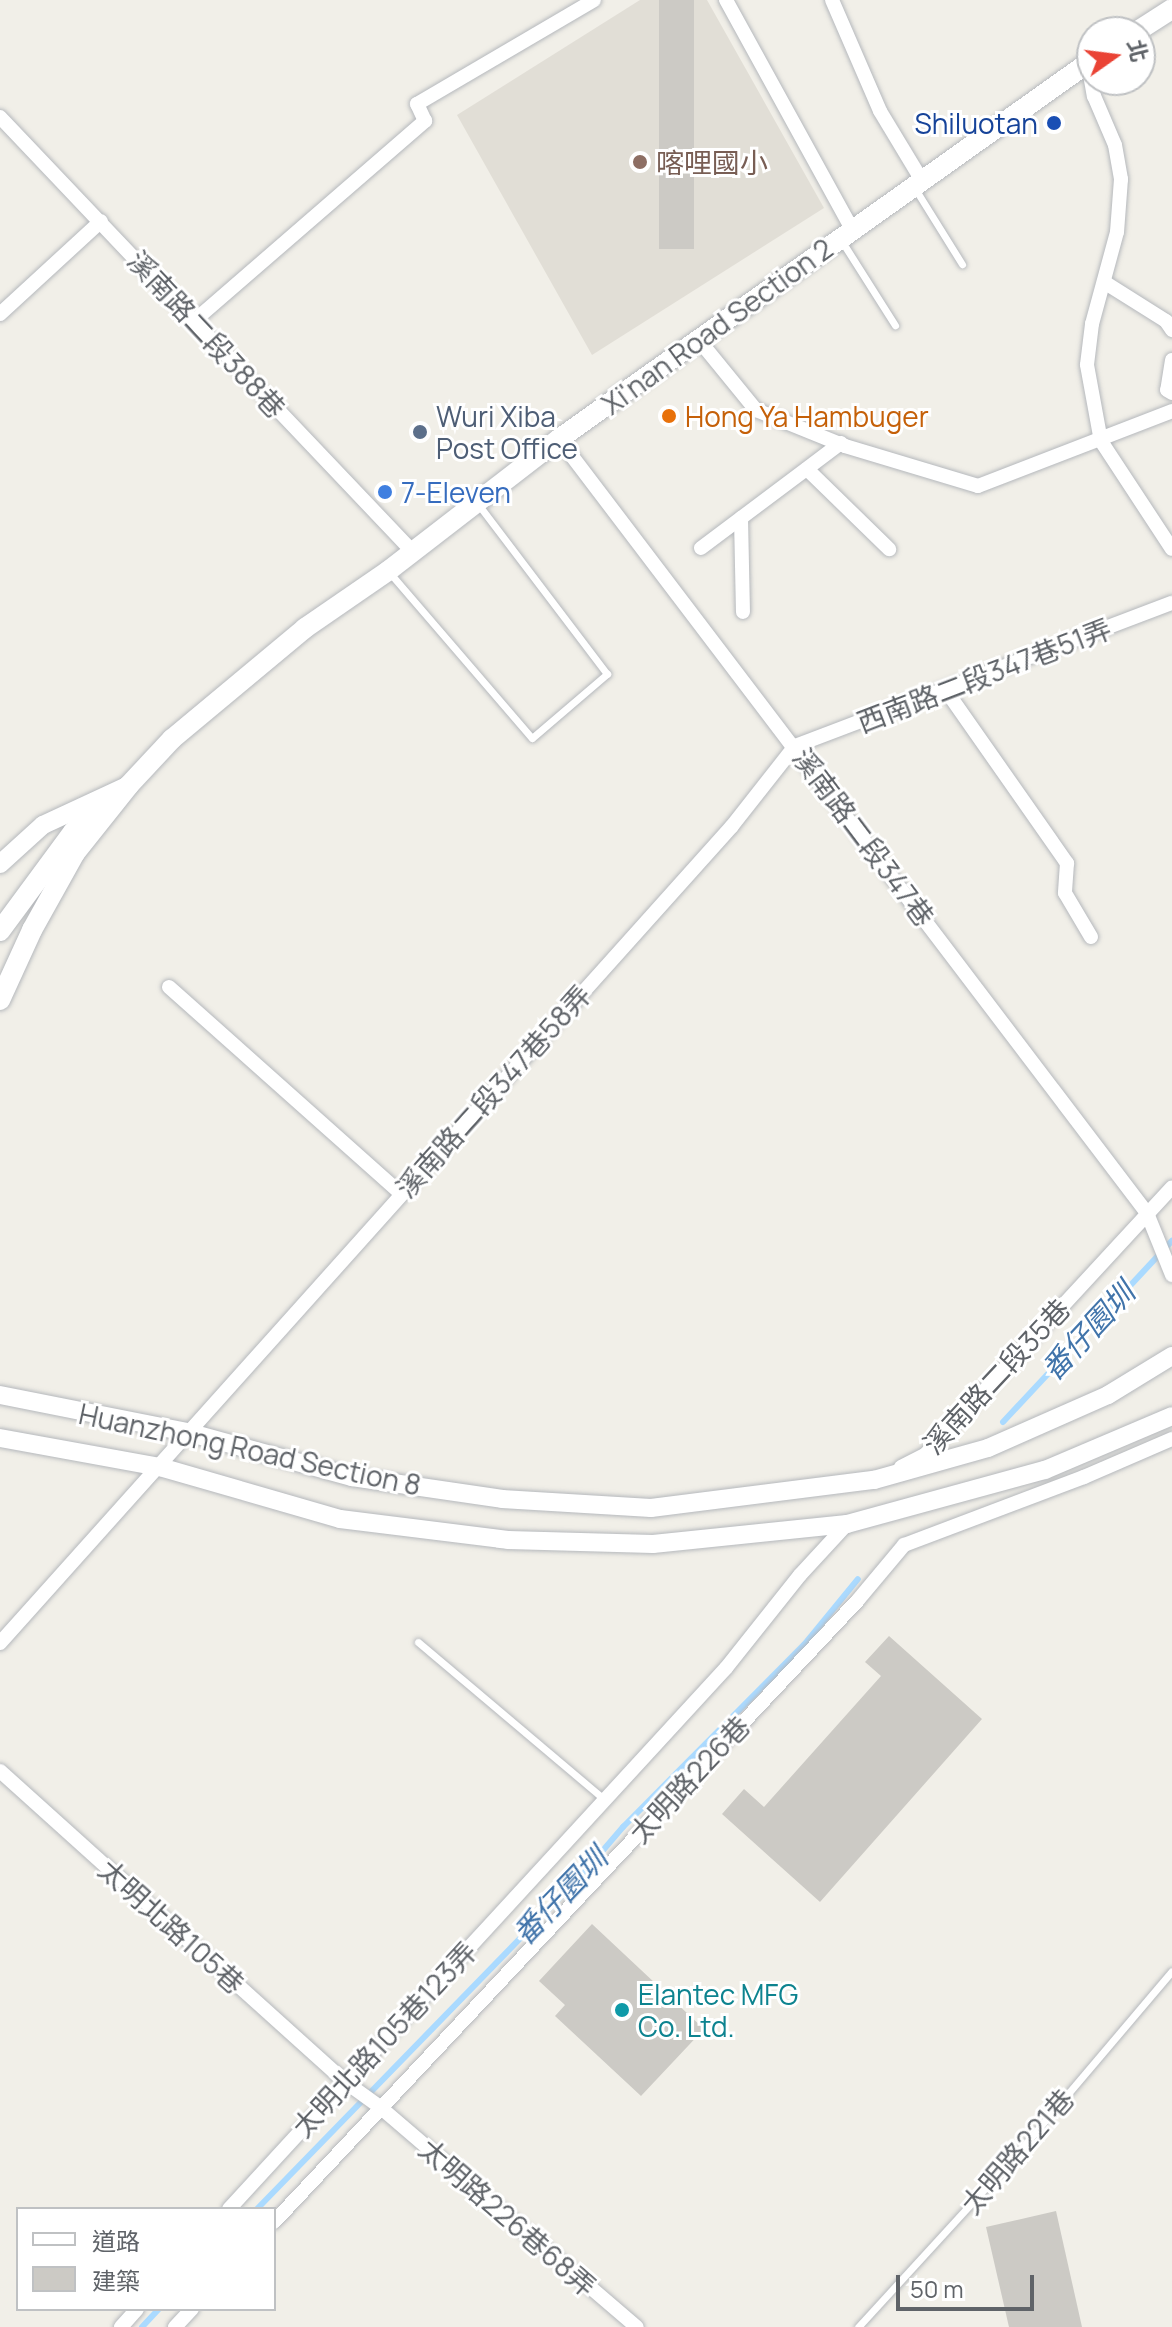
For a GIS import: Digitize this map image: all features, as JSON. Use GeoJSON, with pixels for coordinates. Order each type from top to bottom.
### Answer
{"type":"FeatureCollection","features":[{"type":"Feature","properties":{"kind":"main road","name":"Xi'nan Road Section 2"},"geometry":{"type":"LineString","coordinates":[[129,785],[172,739],[305,628],[388,571],[559,439],[1076,72]]}},
{"type":"Feature","properties":{"kind":"main road"},"geometry":{"type":"LineString","coordinates":[[1,928],[73,832],[129,785]]}},
{"type":"Feature","properties":{"kind":"main road"},"geometry":{"type":"LineString","coordinates":[[0,1000],[32,930],[75,853],[129,785]]}},
{"type":"Feature","properties":{"kind":"street"},"geometry":{"type":"LineString","coordinates":[[194,321],[425,121],[417,104],[594,0]]}},
{"type":"Feature","properties":{"kind":"street"},"geometry":{"type":"LineString","coordinates":[[726,0],[846,233]]}},
{"type":"Feature","properties":{"kind":"street"},"geometry":{"type":"LineString","coordinates":[[832,0],[880,111],[917,182]]}},
{"type":"Feature","properties":{"kind":"street"},"geometry":{"type":"LineString","coordinates":[[1094,96],[1115,145],[1121,179],[1117,232],[1092,324],[1087,365],[1101,441],[1172,549]]}},
{"type":"Feature","properties":{"kind":"street","name":"溪南路二段388巷"},"geometry":{"type":"LineString","coordinates":[[0,117],[413,552]]}},
{"type":"Feature","properties":{"kind":"street"},"geometry":{"type":"LineString","coordinates":[[0,314],[101,221]]}},
{"type":"Feature","properties":{"kind":"street"},"geometry":{"type":"LineString","coordinates":[[1104,282],[1166,321],[1172,330]]}},
{"type":"Feature","properties":{"kind":"street"},"geometry":{"type":"LineString","coordinates":[[698,339],[756,410],[841,443],[978,486],[1172,411]]}},
{"type":"Feature","properties":{"kind":"street"},"geometry":{"type":"LineString","coordinates":[[1172,360],[1167,390],[1172,393]]}},
{"type":"Feature","properties":{"kind":"street","name":"溪南路二段347巷"},"geometry":{"type":"LineString","coordinates":[[559,439],[1147,1213],[1172,1275]]}},
{"type":"Feature","properties":{"kind":"street"},"geometry":{"type":"LineString","coordinates":[[701,548],[841,443]]}},
{"type":"Feature","properties":{"kind":"street"},"geometry":{"type":"LineString","coordinates":[[807,469],[889,549]]}},
{"type":"Feature","properties":{"kind":"street"},"geometry":{"type":"LineString","coordinates":[[741,518],[743,612]]}},
{"type":"Feature","properties":{"kind":"street","name":"西南路二段347巷51弄"},"geometry":{"type":"LineString","coordinates":[[795,746],[1172,603]]}},
{"type":"Feature","properties":{"kind":"street"},"geometry":{"type":"LineString","coordinates":[[945,689],[1067,863],[1065,893],[1091,937]]}},
{"type":"Feature","properties":{"kind":"street","name":"溪南路二段347巷58弄"},"geometry":{"type":"LineString","coordinates":[[0,1643],[732,826],[795,746]]}},
{"type":"Feature","properties":{"kind":"street"},"geometry":{"type":"LineString","coordinates":[[0,864],[43,825],[129,785]]}},
{"type":"Feature","properties":{"kind":"street"},"geometry":{"type":"LineString","coordinates":[[1,928],[32,930]]}},
{"type":"Feature","properties":{"kind":"street"},"geometry":{"type":"LineString","coordinates":[[169,987],[401,1194]]}},
{"type":"Feature","properties":{"kind":"street","name":"溪南路二段35巷"},"geometry":{"type":"LineString","coordinates":[[874,1480],[925,1455],[1172,1187]]}},
{"type":"Feature","properties":{"kind":"street","name":"Huanzhong Road Section 8"},"geometry":{"type":"LineString","coordinates":[[0,1395],[187,1432],[352,1477],[550,1503],[651,1508],[874,1480],[988,1448],[1108,1395],[1172,1356]]}},
{"type":"Feature","properties":{"kind":"street","name":"Huanzhong Road Section 8"},"geometry":{"type":"LineString","coordinates":[[0,1388],[19,1400]]}},
{"type":"Feature","properties":{"kind":"street","name":"Huanzhong Road Section 8"},"geometry":{"type":"LineString","coordinates":[[6,1441],[160,1467],[340,1519],[508,1540],[653,1544],[847,1524],[1045,1470],[1172,1416]]}},
{"type":"Feature","properties":{"kind":"street","name":"太明路226巷"},"geometry":{"type":"LineString","coordinates":[[276,2220],[858,1600],[904,1545],[1084,1477],[1172,1439]]}},
{"type":"Feature","properties":{"kind":"street","name":"太明北路105巷123弄"},"geometry":{"type":"LineString","coordinates":[[231,2207],[726,1668],[800,1575],[847,1524]]}},
{"type":"Feature","properties":{"kind":"street","name":"太明北路105巷"},"geometry":{"type":"LineString","coordinates":[[0,1771],[344,2081],[380,2107]]}},
{"type":"Feature","properties":{"kind":"street","name":"太明路226巷68弄"},"geometry":{"type":"LineString","coordinates":[[380,2107],[637,2327]]}},
{"type":"Feature","properties":{"kind":"street"},"geometry":{"type":"LineString","coordinates":[[121,2327],[135,2311]]}},
{"type":"Feature","properties":{"kind":"street"},"geometry":{"type":"LineString","coordinates":[[175,2327],[190,2311]]}},
{"type":"Feature","properties":{"kind":"lane"},"geometry":{"type":"LineString","coordinates":[[917,182],[962,264]]}},
{"type":"Feature","properties":{"kind":"lane"},"geometry":{"type":"LineString","coordinates":[[846,233],[895,325]]}},
{"type":"Feature","properties":{"kind":"lane"},"geometry":{"type":"LineString","coordinates":[[388,571],[532,738],[607,674],[477,502]]}},
{"type":"Feature","properties":{"kind":"lane"},"geometry":{"type":"LineString","coordinates":[[418,1642],[605,1800]]}},
{"type":"Feature","properties":{"kind":"lane","name":"太明路221巷"},"geometry":{"type":"LineString","coordinates":[[858,2327],[1021,2149],[1172,1971]]}},
{"type":"Feature","properties":{"kind":"shaded area","name":"喀哩國小"},"geometry":{"type":"Polygon","coordinates":[[[640,0],[707,0],[824,208],[592,355],[457,115],[640,0]]]}},
{"type":"Feature","properties":{"kind":"building"},"geometry":{"type":"Polygon","coordinates":[[[659,0],[694,0],[694,249],[659,249],[659,0]]]}},
{"type":"Feature","properties":{"kind":"building"},"geometry":{"type":"Polygon","coordinates":[[[889,1636],[982,1719],[820,1902],[722,1814],[744,1789],[764,1807],[881,1676],[865,1662],[889,1636]]]}},
{"type":"Feature","properties":{"kind":"building","name":"Elantec MFG Co. Ltd."},"geometry":{"type":"Polygon","coordinates":[[[592,1924],[704,2029],[641,2096],[555,2016],[565,2005],[539,1981],[592,1924]]]}},
{"type":"Feature","properties":{"kind":"building"},"geometry":{"type":"Polygon","coordinates":[[[1056,2211],[1082,2327],[1009,2327],[986,2227],[1056,2211]]]}},
{"type":"Feature","properties":{"kind":"waterway","name":"番仔園圳"},"geometry":{"type":"LineString","coordinates":[[1003,1422],[1172,1241]]}},
{"type":"Feature","properties":{"kind":"waterway","name":"番仔園圳"},"geometry":{"type":"LineString","coordinates":[[259,2207],[581,1876],[623,1827],[804,1645],[858,1579]]}},
{"type":"Feature","properties":{"kind":"waterway","name":"番仔園圳"},"geometry":{"type":"LineString","coordinates":[[142,2327],[157,2311]]}},
{"type":"Feature","properties":{"kind":"place","name":"Shiluotan"},"geometry":{"type":"Point","coordinates":[1054,123]}},
{"type":"Feature","properties":{"kind":"place","name":"喀哩國小"},"geometry":{"type":"Point","coordinates":[640,162]}},
{"type":"Feature","properties":{"kind":"place","name":"Hong Ya Hambuger"},"geometry":{"type":"Point","coordinates":[669,416]}},
{"type":"Feature","properties":{"kind":"place","name":"Wuri Xiba Post Office"},"geometry":{"type":"Point","coordinates":[420,432]}},
{"type":"Feature","properties":{"kind":"place","name":"7-Eleven"},"geometry":{"type":"Point","coordinates":[385,492]}},
{"type":"Feature","properties":{"kind":"place","name":"Elantec MFG Co. Ltd."},"geometry":{"type":"Point","coordinates":[622,2010]}}]}
